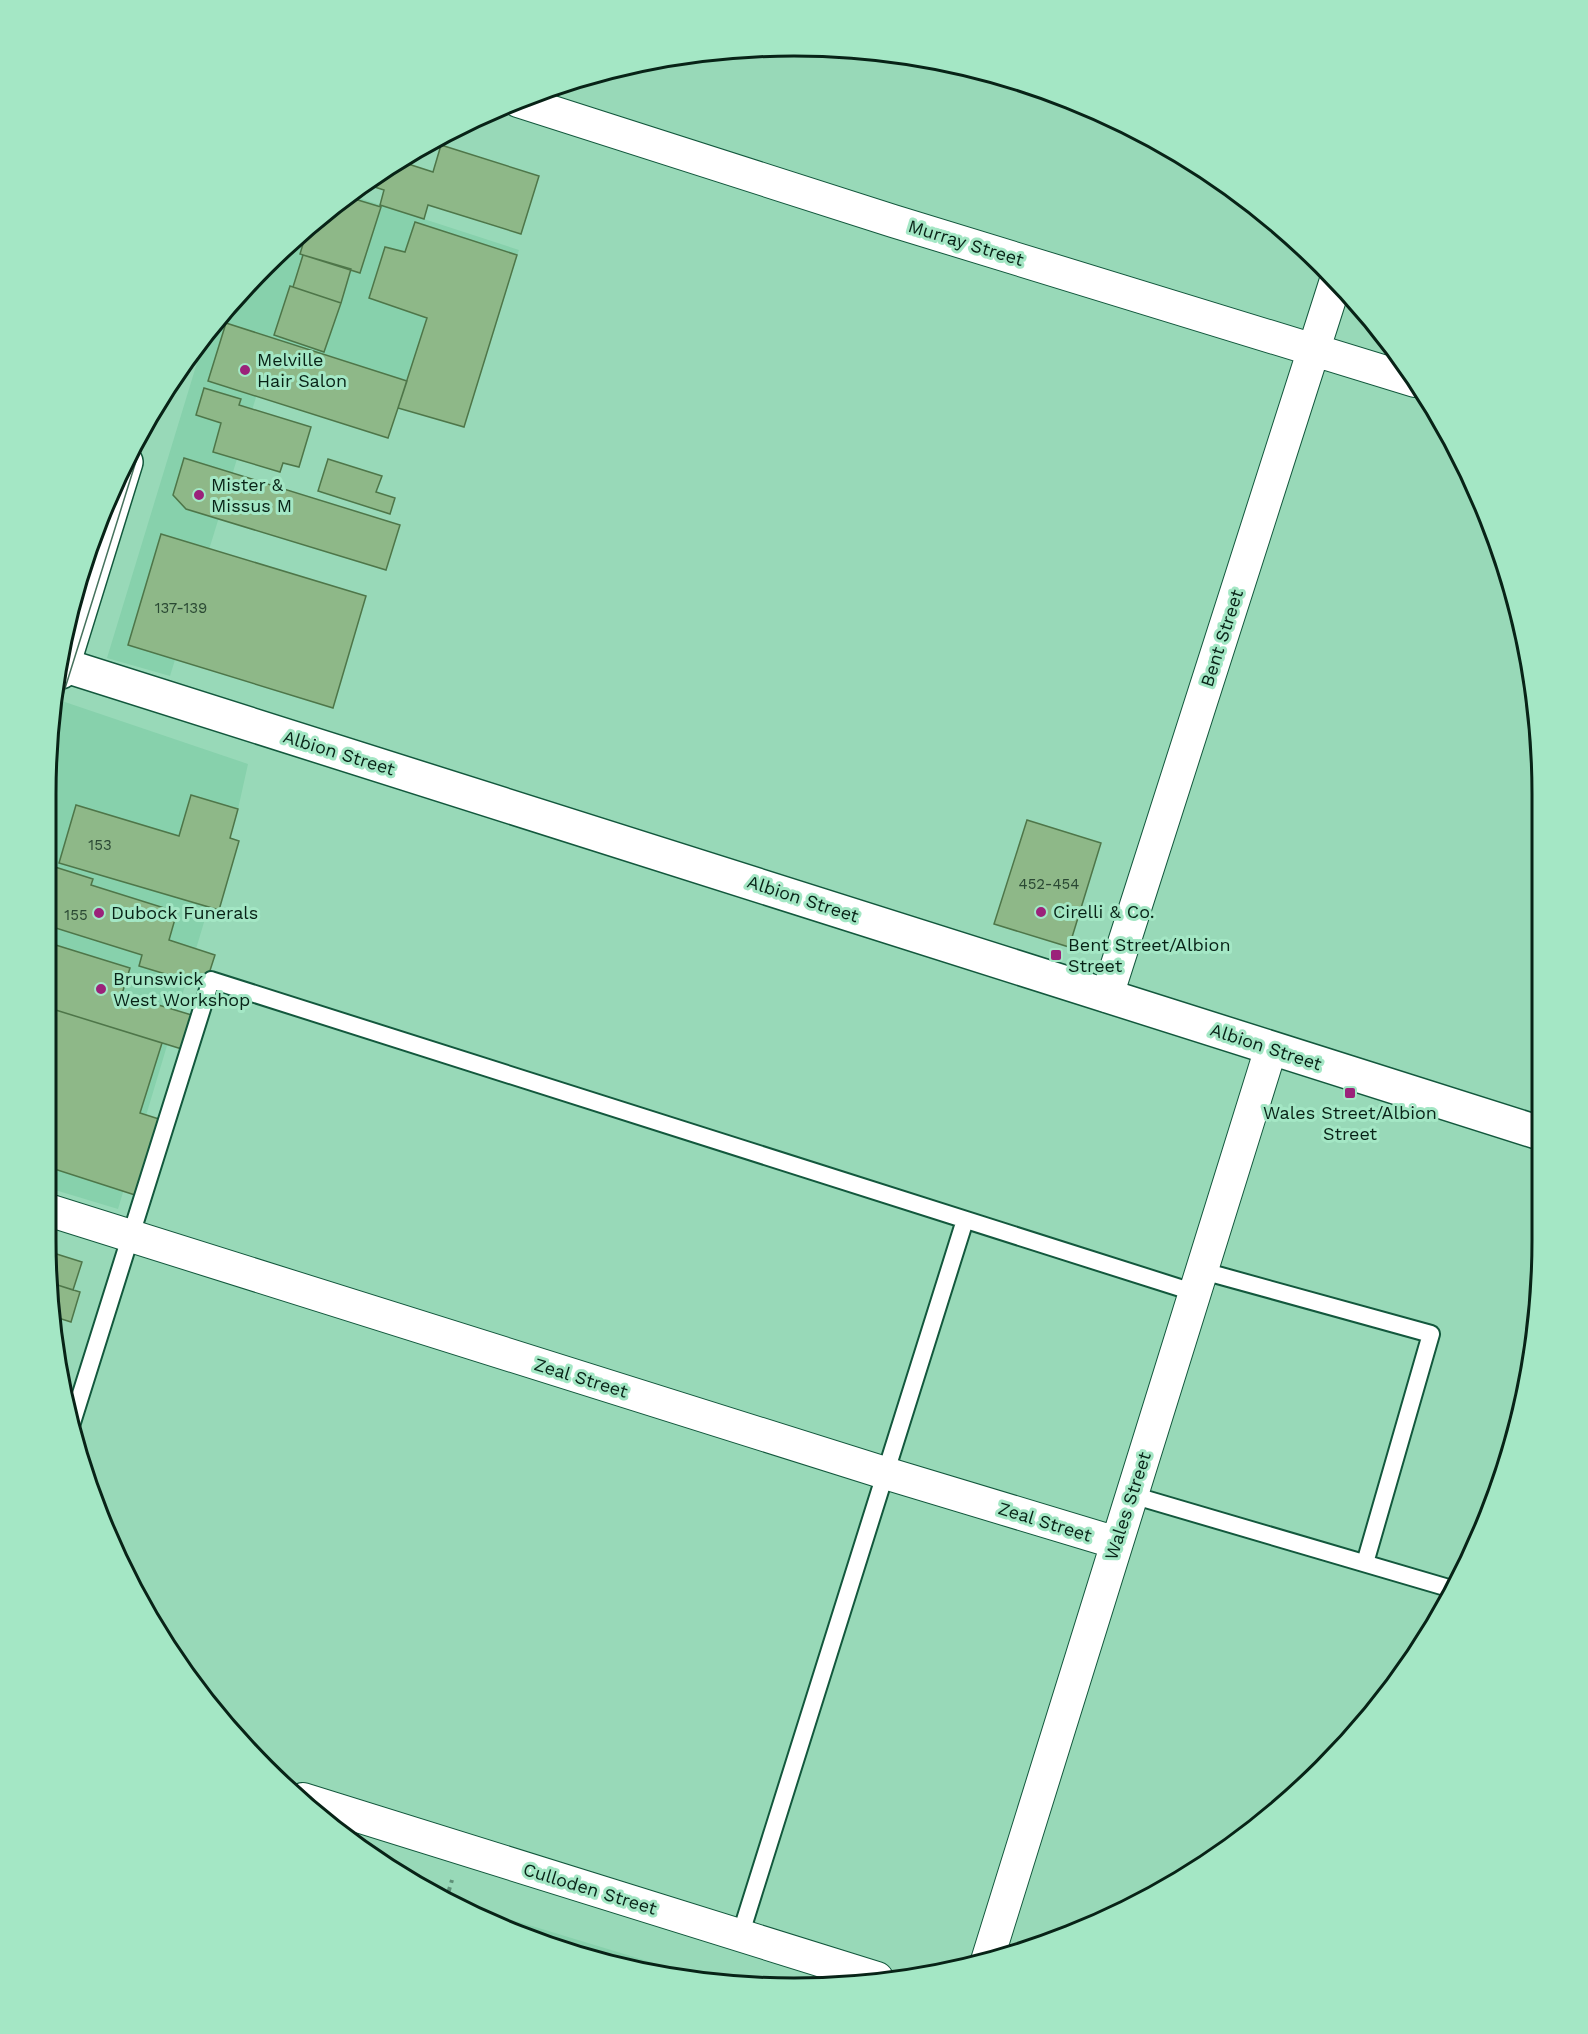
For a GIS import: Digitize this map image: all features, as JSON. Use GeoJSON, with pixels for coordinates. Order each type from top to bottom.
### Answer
{"type":"FeatureCollection","features":[{"type":"Feature","properties":{"kind":"street","name":"Murray Street"},"geometry":{"type":"LineString","coordinates":[[530,105],[893,221],[1403,377]]}},
{"type":"Feature","properties":{"kind":"street","name":"Bent Street"},"geometry":{"type":"LineString","coordinates":[[1107,996],[1333,290]]}},
{"type":"Feature","properties":{"kind":"street"},"geometry":{"type":"LineString","coordinates":[[78,616],[104,534]]}},
{"type":"Feature","properties":{"kind":"street","name":"Albion Street"},"geometry":{"type":"LineString","coordinates":[[67,669],[1532,1131]]}},
{"type":"Feature","properties":{"kind":"street","name":"Wales Street"},"geometry":{"type":"LineString","coordinates":[[990,1952],[1271,1048]]}},
{"type":"Feature","properties":{"kind":"street","name":"Zeal Street"},"geometry":{"type":"LineString","coordinates":[[55,1212],[885,1473],[1117,1543]]}},
{"type":"Feature","properties":{"kind":"street","name":"Culloden Street"},"geometry":{"type":"LineString","coordinates":[[317,1803],[866,1975]]}},
{"type":"Feature","properties":{"kind":"lane"},"geometry":{"type":"LineString","coordinates":[[76,1410],[211,980],[965,1220],[1199,1282],[1431,1334],[1365,1563]]}},
{"type":"Feature","properties":{"kind":"lane"},"geometry":{"type":"LineString","coordinates":[[740,1936],[965,1220]]}},
{"type":"Feature","properties":{"kind":"lane"},"geometry":{"type":"LineString","coordinates":[[1132,1495],[1445,1587]]}},
{"type":"Feature","properties":{"kind":"shaded area"},"geometry":{"type":"Polygon","coordinates":[[[359,198],[519,250],[464,427],[398,408],[406,381],[274,339],[170,676],[107,658],[199,357],[239,307],[272,272],[307,239],[359,198]]]}},
{"type":"Feature","properties":{"kind":"shaded area"},"geometry":{"type":"Polygon","coordinates":[[[62,701],[248,764],[238,809],[118,1209],[55,1190],[55,794],[62,701]]]}},
{"type":"Feature","properties":{"kind":"shaded area"},"geometry":{"type":"Polygon","coordinates":[[[496,1915],[666,1967],[603,1953],[557,1939],[496,1915]]]}},
{"type":"Feature","properties":{"kind":"building"},"geometry":{"type":"Polygon","coordinates":[[[442,145],[539,176],[521,234],[428,205],[424,219],[380,205],[384,190],[374,187],[409,164],[433,172],[442,145]]]}},
{"type":"Feature","properties":{"kind":"building"},"geometry":{"type":"Polygon","coordinates":[[[356,199],[381,207],[360,273],[300,254],[304,242],[356,199]]]}},
{"type":"Feature","properties":{"kind":"building"},"geometry":{"type":"Polygon","coordinates":[[[415,222],[517,255],[464,427],[398,408],[427,318],[369,298],[385,247],[405,252],[415,222]]]}},
{"type":"Feature","properties":{"kind":"building"},"geometry":{"type":"Polygon","coordinates":[[[303,255],[351,269],[341,303],[293,287],[303,255]]]}},
{"type":"Feature","properties":{"kind":"building"},"geometry":{"type":"Polygon","coordinates":[[[290,286],[341,303],[324,352],[274,335],[290,286]]]}},
{"type":"Feature","properties":{"kind":"building"},"geometry":{"type":"Polygon","coordinates":[[[226,323],[407,381],[388,438],[208,381],[226,323]]]}},
{"type":"Feature","properties":{"kind":"building"},"geometry":{"type":"Polygon","coordinates":[[[204,388],[241,399],[239,405],[311,427],[299,467],[283,463],[280,472],[213,452],[221,423],[196,415],[204,388]]]}},
{"type":"Feature","properties":{"kind":"building"},"geometry":{"type":"Polygon","coordinates":[[[184,458],[400,525],[386,570],[186,509],[173,495],[184,458]]]}},
{"type":"Feature","properties":{"kind":"building"},"geometry":{"type":"Polygon","coordinates":[[[328,459],[382,476],[376,492],[395,498],[390,514],[318,491],[328,459]]]}},
{"type":"Feature","properties":{"kind":"building"},"geometry":{"type":"Polygon","coordinates":[[[161,534],[366,596],[333,708],[128,645],[161,534]]]}},
{"type":"Feature","properties":{"kind":"building"},"geometry":{"type":"Polygon","coordinates":[[[191,795],[238,809],[230,838],[239,841],[219,910],[59,863],[76,805],[179,836],[191,795]]]}},
{"type":"Feature","properties":{"kind":"building"},"geometry":{"type":"Polygon","coordinates":[[[1027,820],[1101,843],[1069,947],[994,924],[1027,820]]]}},
{"type":"Feature","properties":{"kind":"building"},"geometry":{"type":"Polygon","coordinates":[[[55,867],[93,879],[91,885],[177,912],[169,940],[215,955],[205,986],[139,966],[142,955],[55,928],[55,867]]]}},
{"type":"Feature","properties":{"kind":"building"},"geometry":{"type":"Polygon","coordinates":[[[55,945],[130,968],[122,994],[195,1016],[185,1050],[55,1010],[55,945]]]}},
{"type":"Feature","properties":{"kind":"building"},"geometry":{"type":"Polygon","coordinates":[[[55,1010],[162,1043],[140,1113],[159,1119],[135,1195],[55,1169],[55,1010]]]}},
{"type":"Feature","properties":{"kind":"building"},"geometry":{"type":"Polygon","coordinates":[[[56,1254],[82,1262],[73,1290],[57,1285],[56,1254]]]}},
{"type":"Feature","properties":{"kind":"building"},"geometry":{"type":"Polygon","coordinates":[[[57,1285],[80,1292],[71,1322],[60,1319],[57,1285]]]}},
{"type":"Feature","properties":{"kind":"tram line"},"geometry":{"type":"LineString","coordinates":[[62,698],[137,457]]}},
{"type":"Feature","properties":{"kind":"place","name":"Melville Hair Salon"},"geometry":{"type":"Point","coordinates":[245,370]}},
{"type":"Feature","properties":{"kind":"place","name":"Mister & Missus M"},"geometry":{"type":"Point","coordinates":[199,495]}},
{"type":"Feature","properties":{"kind":"place","name":"Cirelli & Co."},"geometry":{"type":"Point","coordinates":[1041,912]}},
{"type":"Feature","properties":{"kind":"place","name":"Dubock Funerals"},"geometry":{"type":"Point","coordinates":[99,913]}},
{"type":"Feature","properties":{"kind":"place","name":"Bent Street/Albion Street"},"geometry":{"type":"Point","coordinates":[1056,955]}},
{"type":"Feature","properties":{"kind":"place","name":"Brunswick West Workshop"},"geometry":{"type":"Point","coordinates":[101,989]}},
{"type":"Feature","properties":{"kind":"place","name":"Wales Street/Albion Street"},"geometry":{"type":"Point","coordinates":[1350,1093]}}]}
